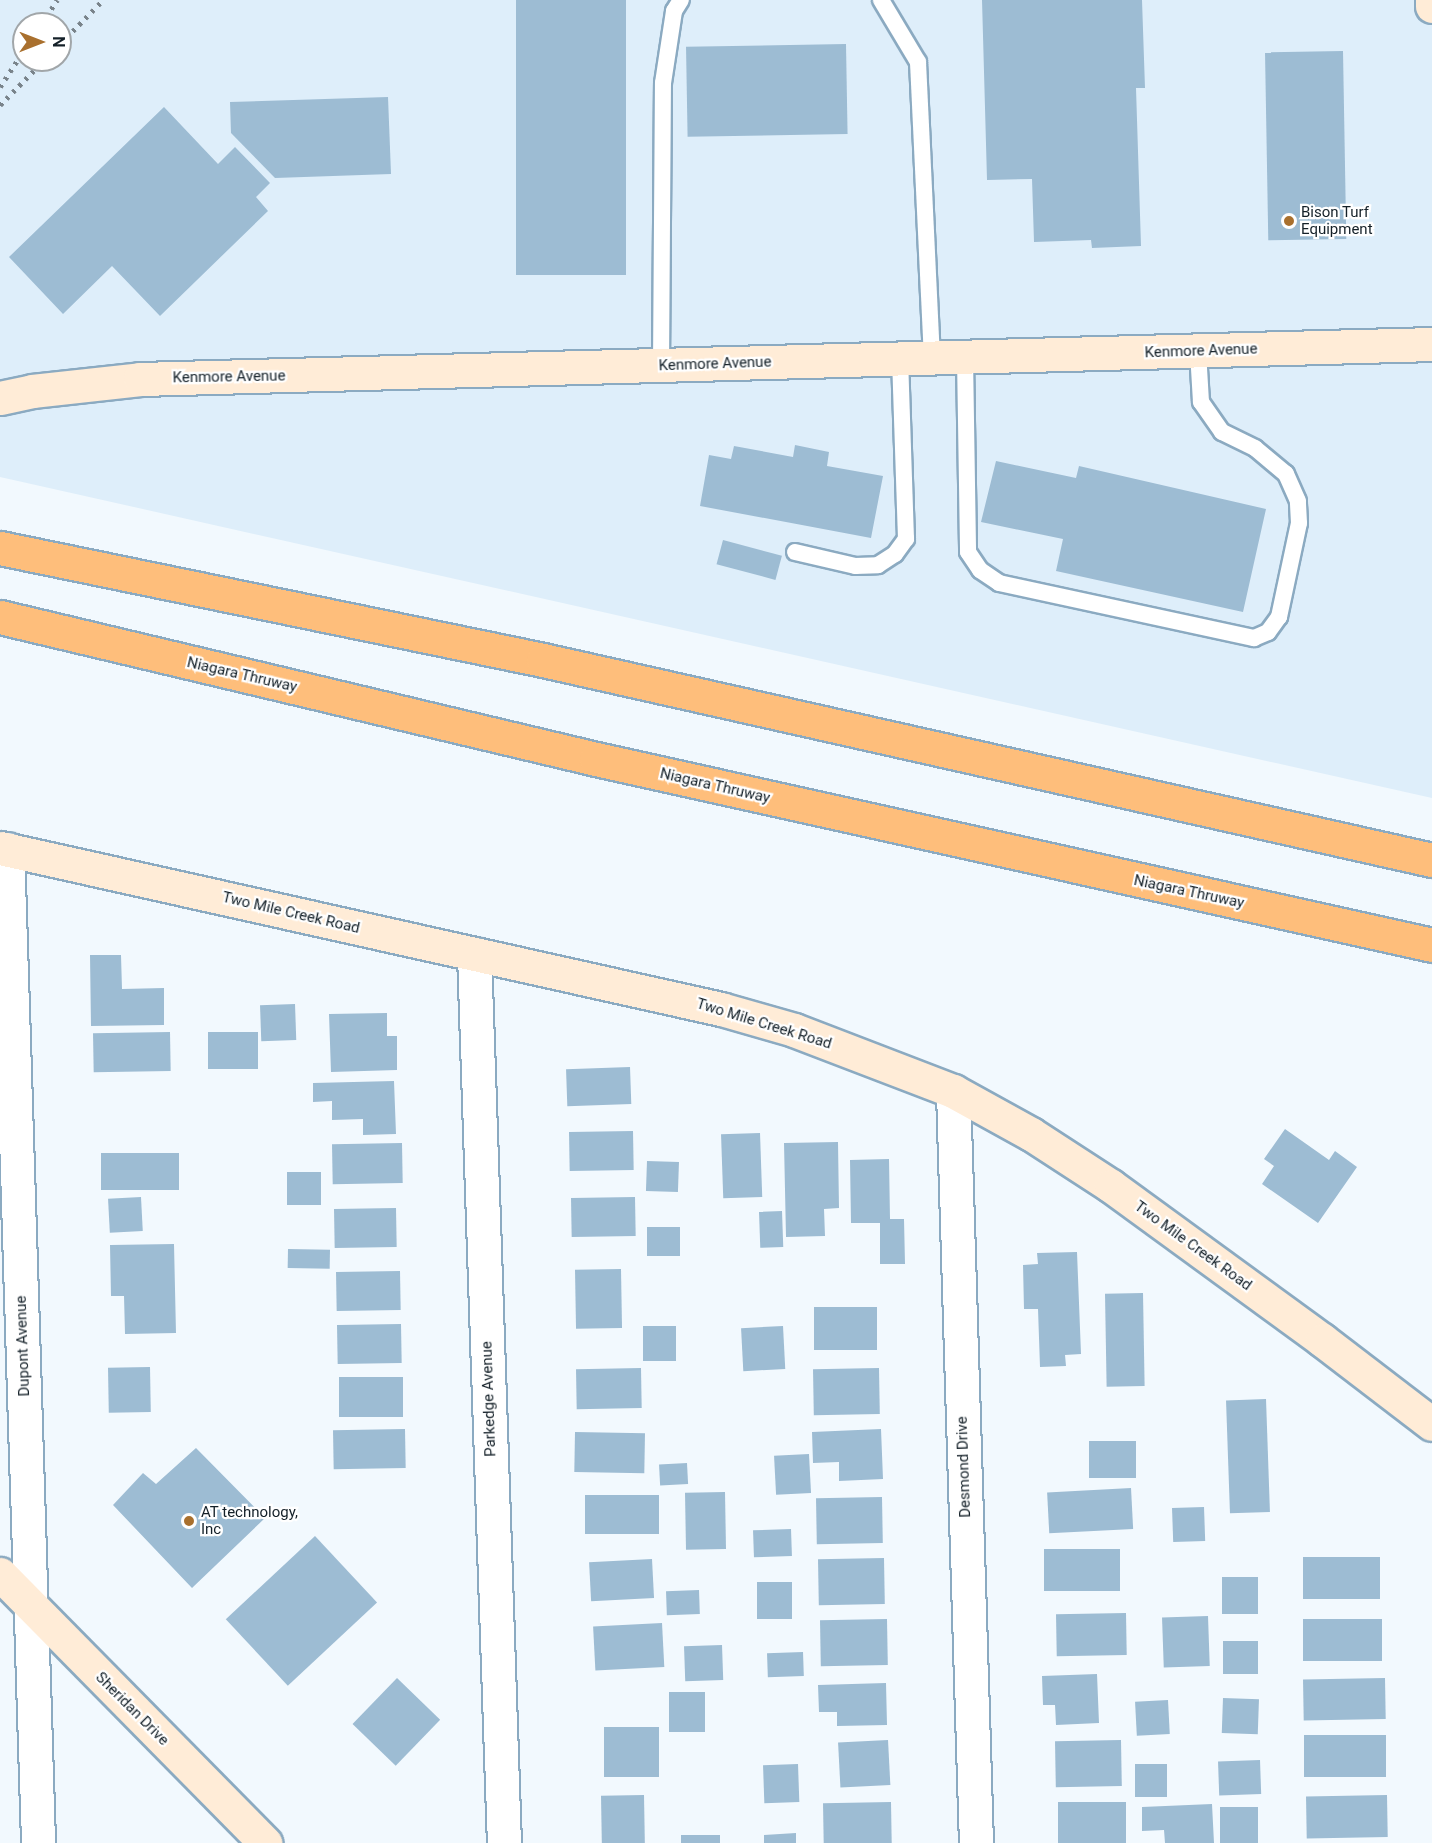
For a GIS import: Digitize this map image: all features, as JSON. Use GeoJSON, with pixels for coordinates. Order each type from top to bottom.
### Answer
{"type":"FeatureCollection","features":[{"type":"Feature","properties":{"kind":"highway"},"geometry":{"type":"LineString","coordinates":[[0,548],[543,660],[1432,860]]}},
{"type":"Feature","properties":{"kind":"highway","name":"Niagara Thruway"},"geometry":{"type":"LineString","coordinates":[[0,617],[596,759],[1432,945]]}},
{"type":"Feature","properties":{"kind":"street"},"geometry":{"type":"LineString","coordinates":[[1432,0],[1432,6]]}},
{"type":"Feature","properties":{"kind":"street","name":"Kenmore Avenue"},"geometry":{"type":"LineString","coordinates":[[0,399],[32,391],[140,379],[1432,344]]}},
{"type":"Feature","properties":{"kind":"street","name":"Two Mile Creek Road"},"geometry":{"type":"LineString","coordinates":[[3,849],[721,1009],[794,1030],[953,1091],[1031,1134],[1111,1186],[1322,1340],[1432,1424]]}},
{"type":"Feature","properties":{"kind":"street","name":"Dupont Avenue"},"geometry":{"type":"LineString","coordinates":[[3,849],[38,1843]]}},
{"type":"Feature","properties":{"kind":"street","name":"Parkedge Avenue"},"geometry":{"type":"LineString","coordinates":[[474,954],[504,1843]]}},
{"type":"Feature","properties":{"kind":"street","name":"Desmond Drive"},"geometry":{"type":"LineString","coordinates":[[953,1091],[976,1843]]}},
{"type":"Feature","properties":{"kind":"street","name":"Sheridan Drive"},"geometry":{"type":"LineString","coordinates":[[0,1574],[265,1843]]}},
{"type":"Feature","properties":{"kind":"lane"},"geometry":{"type":"LineString","coordinates":[[661,366],[663,84],[674,11],[681,0]]}},
{"type":"Feature","properties":{"kind":"lane"},"geometry":{"type":"LineString","coordinates":[[795,552],[855,566],[878,566],[896,554],[906,539],[916,359],[918,62],[881,0]]}},
{"type":"Feature","properties":{"kind":"lane"},"geometry":{"type":"LineString","coordinates":[[965,357],[968,552],[980,570],[999,583],[1254,638],[1268,632],[1279,617],[1299,524],[1298,501],[1286,474],[1255,448],[1222,432],[1201,402],[1198,351]]}},
{"type":"Feature","properties":{"kind":"shaded area"},"geometry":{"type":"Polygon","coordinates":[[[0,0],[1432,0],[1432,798],[0,477],[0,0]]]}},
{"type":"Feature","properties":{"kind":"building"},"geometry":{"type":"Polygon","coordinates":[[[516,0],[626,0],[626,275],[516,275],[516,0]]]}},
{"type":"Feature","properties":{"kind":"building"},"geometry":{"type":"Polygon","coordinates":[[[982,0],[1142,0],[1145,88],[1136,88],[1141,246],[1092,248],[1091,240],[1034,242],[1032,179],[987,180],[982,0]]]}},
{"type":"Feature","properties":{"kind":"building"},"geometry":{"type":"Polygon","coordinates":[[[846,44],[848,134],[688,137],[686,47],[846,44]]]}},
{"type":"Feature","properties":{"kind":"building"},"geometry":{"type":"Polygon","coordinates":[[[1343,51],[1346,239],[1268,240],[1265,52],[1343,51]]]}},
{"type":"Feature","properties":{"kind":"building"},"geometry":{"type":"Polygon","coordinates":[[[388,97],[391,174],[275,178],[231,133],[230,102],[388,97]]]}},
{"type":"Feature","properties":{"kind":"building"},"geometry":{"type":"Polygon","coordinates":[[[164,107],[218,164],[235,147],[270,183],[256,197],[268,211],[160,316],[112,266],[63,314],[9,257],[164,107]]]}},
{"type":"Feature","properties":{"kind":"building"},"geometry":{"type":"Polygon","coordinates":[[[795,445],[829,452],[827,466],[883,476],[871,538],[700,506],[709,455],[731,459],[734,446],[793,457],[795,445]]]}},
{"type":"Feature","properties":{"kind":"building"},"geometry":{"type":"Polygon","coordinates":[[[996,461],[1076,478],[1079,466],[1266,509],[1243,612],[1056,571],[1063,539],[981,522],[996,461]]]}},
{"type":"Feature","properties":{"kind":"building"},"geometry":{"type":"Polygon","coordinates":[[[723,540],[782,556],[775,580],[717,564],[723,540]]]}},
{"type":"Feature","properties":{"kind":"building"},"geometry":{"type":"Polygon","coordinates":[[[90,955],[121,955],[122,989],[164,988],[164,1025],[91,1026],[90,955]]]}},
{"type":"Feature","properties":{"kind":"building"},"geometry":{"type":"Polygon","coordinates":[[[295,1004],[296,1040],[261,1041],[260,1005],[295,1004]]]}},
{"type":"Feature","properties":{"kind":"building"},"geometry":{"type":"Polygon","coordinates":[[[387,1013],[387,1036],[397,1036],[397,1070],[331,1072],[329,1014],[387,1013]]]}},
{"type":"Feature","properties":{"kind":"building"},"geometry":{"type":"Polygon","coordinates":[[[170,1032],[171,1071],[94,1072],[93,1033],[170,1032]]]}},
{"type":"Feature","properties":{"kind":"building"},"geometry":{"type":"Polygon","coordinates":[[[208,1032],[258,1032],[258,1069],[208,1069],[208,1032]]]}},
{"type":"Feature","properties":{"kind":"building"},"geometry":{"type":"Polygon","coordinates":[[[630,1067],[631,1104],[567,1106],[566,1069],[630,1067]]]}},
{"type":"Feature","properties":{"kind":"building"},"geometry":{"type":"Polygon","coordinates":[[[394,1081],[396,1134],[363,1135],[363,1119],[332,1120],[332,1101],[313,1102],[313,1083],[394,1081]]]}},
{"type":"Feature","properties":{"kind":"building"},"geometry":{"type":"Polygon","coordinates":[[[1285,1129],[1329,1160],[1335,1151],[1357,1167],[1318,1223],[1262,1184],[1274,1166],[1264,1159],[1285,1129]]]}},
{"type":"Feature","properties":{"kind":"building"},"geometry":{"type":"Polygon","coordinates":[[[633,1131],[634,1170],[570,1171],[569,1132],[633,1131]]]}},
{"type":"Feature","properties":{"kind":"building"},"geometry":{"type":"Polygon","coordinates":[[[760,1133],[762,1197],[723,1198],[721,1134],[760,1133]]]}},
{"type":"Feature","properties":{"kind":"building"},"geometry":{"type":"Polygon","coordinates":[[[838,1142],[839,1208],[824,1209],[825,1236],[786,1237],[784,1143],[838,1142]]]}},
{"type":"Feature","properties":{"kind":"building"},"geometry":{"type":"Polygon","coordinates":[[[402,1143],[403,1183],[333,1184],[332,1144],[402,1143]]]}},
{"type":"Feature","properties":{"kind":"building"},"geometry":{"type":"Polygon","coordinates":[[[101,1153],[179,1153],[179,1190],[101,1190],[101,1153]]]}},
{"type":"Feature","properties":{"kind":"building"},"geometry":{"type":"Polygon","coordinates":[[[889,1159],[890,1219],[904,1219],[905,1264],[880,1264],[880,1223],[851,1223],[850,1160],[889,1159]]]}},
{"type":"Feature","properties":{"kind":"building"},"geometry":{"type":"Polygon","coordinates":[[[647,1161],[679,1162],[678,1192],[646,1191],[647,1161]]]}},
{"type":"Feature","properties":{"kind":"building"},"geometry":{"type":"Polygon","coordinates":[[[287,1172],[321,1172],[321,1205],[287,1205],[287,1172]]]}},
{"type":"Feature","properties":{"kind":"building"},"geometry":{"type":"Polygon","coordinates":[[[141,1197],[143,1231],[110,1233],[108,1199],[141,1197]]]}},
{"type":"Feature","properties":{"kind":"building"},"geometry":{"type":"Polygon","coordinates":[[[635,1197],[636,1236],[572,1237],[571,1198],[635,1197]]]}},
{"type":"Feature","properties":{"kind":"building"},"geometry":{"type":"Polygon","coordinates":[[[396,1208],[397,1247],[335,1248],[334,1209],[396,1208]]]}},
{"type":"Feature","properties":{"kind":"building"},"geometry":{"type":"Polygon","coordinates":[[[782,1211],[783,1247],[760,1248],[759,1212],[782,1211]]]}},
{"type":"Feature","properties":{"kind":"building"},"geometry":{"type":"Polygon","coordinates":[[[647,1227],[680,1227],[680,1256],[647,1256],[647,1227]]]}},
{"type":"Feature","properties":{"kind":"building"},"geometry":{"type":"Polygon","coordinates":[[[174,1244],[176,1333],[125,1334],[124,1296],[111,1296],[110,1245],[174,1244]]]}},
{"type":"Feature","properties":{"kind":"building"},"geometry":{"type":"Polygon","coordinates":[[[288,1249],[330,1250],[330,1269],[288,1268],[288,1249]]]}},
{"type":"Feature","properties":{"kind":"building"},"geometry":{"type":"Polygon","coordinates":[[[1077,1252],[1081,1354],[1065,1355],[1066,1366],[1040,1367],[1038,1309],[1024,1309],[1023,1265],[1038,1264],[1037,1253],[1077,1252]]]}},
{"type":"Feature","properties":{"kind":"building"},"geometry":{"type":"Polygon","coordinates":[[[621,1269],[622,1328],[576,1329],[575,1270],[621,1269]]]}},
{"type":"Feature","properties":{"kind":"building"},"geometry":{"type":"Polygon","coordinates":[[[400,1271],[401,1310],[337,1311],[336,1272],[400,1271]]]}},
{"type":"Feature","properties":{"kind":"building"},"geometry":{"type":"Polygon","coordinates":[[[1143,1293],[1145,1386],[1107,1387],[1105,1294],[1143,1293]]]}},
{"type":"Feature","properties":{"kind":"building"},"geometry":{"type":"Polygon","coordinates":[[[814,1307],[877,1307],[877,1350],[814,1350],[814,1307]]]}},
{"type":"Feature","properties":{"kind":"building"},"geometry":{"type":"Polygon","coordinates":[[[401,1324],[402,1363],[338,1364],[337,1325],[401,1324]]]}},
{"type":"Feature","properties":{"kind":"building"},"geometry":{"type":"Polygon","coordinates":[[[643,1326],[676,1326],[676,1361],[643,1361],[643,1326]]]}},
{"type":"Feature","properties":{"kind":"building"},"geometry":{"type":"Polygon","coordinates":[[[783,1326],[785,1369],[743,1371],[741,1328],[783,1326]]]}},
{"type":"Feature","properties":{"kind":"building"},"geometry":{"type":"Polygon","coordinates":[[[150,1367],[151,1412],[109,1413],[108,1368],[150,1367]]]}},
{"type":"Feature","properties":{"kind":"building"},"geometry":{"type":"Polygon","coordinates":[[[641,1368],[642,1408],[577,1409],[576,1369],[641,1368]]]}},
{"type":"Feature","properties":{"kind":"building"},"geometry":{"type":"Polygon","coordinates":[[[879,1368],[880,1414],[814,1415],[813,1369],[879,1368]]]}},
{"type":"Feature","properties":{"kind":"building"},"geometry":{"type":"Polygon","coordinates":[[[339,1377],[403,1377],[403,1417],[339,1417],[339,1377]]]}},
{"type":"Feature","properties":{"kind":"building"},"geometry":{"type":"Polygon","coordinates":[[[1266,1399],[1270,1512],[1230,1513],[1226,1400],[1266,1399]]]}},
{"type":"Feature","properties":{"kind":"building"},"geometry":{"type":"Polygon","coordinates":[[[405,1429],[406,1468],[334,1469],[333,1430],[405,1429]]]}},
{"type":"Feature","properties":{"kind":"building"},"geometry":{"type":"Polygon","coordinates":[[[881,1429],[883,1479],[839,1481],[839,1462],[813,1463],[812,1432],[881,1429]]]}},
{"type":"Feature","properties":{"kind":"building"},"geometry":{"type":"Polygon","coordinates":[[[575,1432],[645,1433],[644,1473],[574,1472],[575,1432]]]}},
{"type":"Feature","properties":{"kind":"building"},"geometry":{"type":"Polygon","coordinates":[[[1089,1441],[1136,1441],[1136,1478],[1089,1478],[1089,1441]]]}},
{"type":"Feature","properties":{"kind":"building"},"geometry":{"type":"Polygon","coordinates":[[[196,1448],[265,1518],[192,1588],[113,1505],[143,1473],[156,1484],[196,1448]]]}},
{"type":"Feature","properties":{"kind":"building"},"geometry":{"type":"Polygon","coordinates":[[[809,1454],[811,1493],[776,1495],[774,1456],[809,1454]]]}},
{"type":"Feature","properties":{"kind":"building"},"geometry":{"type":"Polygon","coordinates":[[[687,1463],[688,1484],[660,1485],[659,1464],[687,1463]]]}},
{"type":"Feature","properties":{"kind":"building"},"geometry":{"type":"Polygon","coordinates":[[[1131,1488],[1133,1529],[1049,1533],[1047,1492],[1131,1488]]]}},
{"type":"Feature","properties":{"kind":"building"},"geometry":{"type":"Polygon","coordinates":[[[725,1492],[726,1549],[686,1550],[685,1493],[725,1492]]]}},
{"type":"Feature","properties":{"kind":"building"},"geometry":{"type":"Polygon","coordinates":[[[585,1495],[659,1495],[659,1534],[585,1534],[585,1495]]]}},
{"type":"Feature","properties":{"kind":"building"},"geometry":{"type":"Polygon","coordinates":[[[882,1497],[883,1543],[817,1544],[816,1498],[882,1497]]]}},
{"type":"Feature","properties":{"kind":"building"},"geometry":{"type":"Polygon","coordinates":[[[1204,1507],[1205,1541],[1173,1542],[1172,1508],[1204,1507]]]}},
{"type":"Feature","properties":{"kind":"building"},"geometry":{"type":"Polygon","coordinates":[[[791,1529],[792,1556],[754,1557],[753,1530],[791,1529]]]}},
{"type":"Feature","properties":{"kind":"building"},"geometry":{"type":"Polygon","coordinates":[[[315,1536],[377,1603],[288,1686],[226,1619],[315,1536]]]}},
{"type":"Feature","properties":{"kind":"building"},"geometry":{"type":"Polygon","coordinates":[[[1044,1549],[1120,1549],[1120,1591],[1044,1591],[1044,1549]]]}},
{"type":"Feature","properties":{"kind":"building"},"geometry":{"type":"Polygon","coordinates":[[[1303,1557],[1380,1557],[1380,1599],[1303,1599],[1303,1557]]]}},
{"type":"Feature","properties":{"kind":"building"},"geometry":{"type":"Polygon","coordinates":[[[884,1558],[885,1604],[819,1605],[818,1559],[884,1558]]]}},
{"type":"Feature","properties":{"kind":"building"},"geometry":{"type":"Polygon","coordinates":[[[652,1559],[654,1598],[591,1601],[589,1562],[652,1559]]]}},
{"type":"Feature","properties":{"kind":"building"},"geometry":{"type":"Polygon","coordinates":[[[1222,1577],[1258,1577],[1258,1614],[1222,1614],[1222,1577]]]}},
{"type":"Feature","properties":{"kind":"building"},"geometry":{"type":"Polygon","coordinates":[[[757,1582],[792,1582],[792,1619],[757,1619],[757,1582]]]}},
{"type":"Feature","properties":{"kind":"building"},"geometry":{"type":"Polygon","coordinates":[[[699,1590],[700,1614],[667,1615],[666,1591],[699,1590]]]}},
{"type":"Feature","properties":{"kind":"building"},"geometry":{"type":"Polygon","coordinates":[[[1126,1613],[1127,1655],[1057,1656],[1056,1614],[1126,1613]]]}},
{"type":"Feature","properties":{"kind":"building"},"geometry":{"type":"Polygon","coordinates":[[[1208,1616],[1210,1666],[1164,1668],[1162,1618],[1208,1616]]]}},
{"type":"Feature","properties":{"kind":"building"},"geometry":{"type":"Polygon","coordinates":[[[887,1619],[888,1665],[821,1666],[820,1620],[887,1619]]]}},
{"type":"Feature","properties":{"kind":"building"},"geometry":{"type":"Polygon","coordinates":[[[1303,1619],[1382,1619],[1382,1661],[1303,1661],[1303,1619]]]}},
{"type":"Feature","properties":{"kind":"building"},"geometry":{"type":"Polygon","coordinates":[[[662,1623],[664,1667],[595,1671],[593,1627],[662,1623]]]}},
{"type":"Feature","properties":{"kind":"building"},"geometry":{"type":"Polygon","coordinates":[[[1223,1641],[1258,1641],[1258,1674],[1223,1674],[1223,1641]]]}},
{"type":"Feature","properties":{"kind":"building"},"geometry":{"type":"Polygon","coordinates":[[[722,1645],[723,1680],[685,1681],[684,1646],[722,1645]]]}},
{"type":"Feature","properties":{"kind":"building"},"geometry":{"type":"Polygon","coordinates":[[[803,1652],[804,1676],[768,1677],[767,1653],[803,1652]]]}},
{"type":"Feature","properties":{"kind":"building"},"geometry":{"type":"Polygon","coordinates":[[[1097,1674],[1099,1723],[1056,1725],[1055,1705],[1043,1705],[1042,1676],[1097,1674]]]}},
{"type":"Feature","properties":{"kind":"building"},"geometry":{"type":"Polygon","coordinates":[[[397,1678],[440,1720],[396,1766],[353,1724],[397,1678]]]}},
{"type":"Feature","properties":{"kind":"building"},"geometry":{"type":"Polygon","coordinates":[[[1385,1678],[1386,1719],[1304,1720],[1303,1679],[1385,1678]]]}},
{"type":"Feature","properties":{"kind":"building"},"geometry":{"type":"Polygon","coordinates":[[[886,1683],[887,1725],[837,1726],[837,1712],[819,1712],[818,1685],[886,1683]]]}},
{"type":"Feature","properties":{"kind":"building"},"geometry":{"type":"Polygon","coordinates":[[[669,1692],[705,1692],[705,1732],[669,1732],[669,1692]]]}},
{"type":"Feature","properties":{"kind":"building"},"geometry":{"type":"Polygon","coordinates":[[[1223,1698],[1259,1699],[1258,1734],[1222,1733],[1223,1698]]]}},
{"type":"Feature","properties":{"kind":"building"},"geometry":{"type":"Polygon","coordinates":[[[1168,1700],[1170,1734],[1137,1736],[1135,1702],[1168,1700]]]}},
{"type":"Feature","properties":{"kind":"building"},"geometry":{"type":"Polygon","coordinates":[[[604,1727],[659,1727],[659,1777],[604,1777],[604,1727]]]}},
{"type":"Feature","properties":{"kind":"building"},"geometry":{"type":"Polygon","coordinates":[[[1304,1735],[1386,1735],[1386,1777],[1304,1777],[1304,1735]]]}},
{"type":"Feature","properties":{"kind":"building"},"geometry":{"type":"Polygon","coordinates":[[[888,1740],[890,1785],[840,1788],[838,1743],[888,1740]]]}},
{"type":"Feature","properties":{"kind":"building"},"geometry":{"type":"Polygon","coordinates":[[[1121,1740],[1122,1786],[1056,1787],[1055,1741],[1121,1740]]]}},
{"type":"Feature","properties":{"kind":"building"},"geometry":{"type":"Polygon","coordinates":[[[1260,1760],[1261,1794],[1219,1795],[1218,1761],[1260,1760]]]}},
{"type":"Feature","properties":{"kind":"building"},"geometry":{"type":"Polygon","coordinates":[[[798,1764],[799,1802],[764,1803],[763,1765],[798,1764]]]}},
{"type":"Feature","properties":{"kind":"building"},"geometry":{"type":"Polygon","coordinates":[[[1135,1764],[1167,1764],[1167,1797],[1135,1797],[1135,1764]]]}},
{"type":"Feature","properties":{"kind":"building"},"geometry":{"type":"Polygon","coordinates":[[[644,1795],[645,1843],[602,1843],[601,1796],[644,1795]]]}},
{"type":"Feature","properties":{"kind":"building"},"geometry":{"type":"Polygon","coordinates":[[[1387,1795],[1388,1837],[1307,1838],[1306,1796],[1387,1795]]]}},
{"type":"Feature","properties":{"kind":"building"},"geometry":{"type":"Polygon","coordinates":[[[891,1802],[892,1843],[824,1843],[823,1803],[891,1802]]]}},
{"type":"Feature","properties":{"kind":"building"},"geometry":{"type":"Polygon","coordinates":[[[1058,1802],[1126,1802],[1126,1843],[1058,1843],[1058,1802]]]}},
{"type":"Feature","properties":{"kind":"building"},"geometry":{"type":"Polygon","coordinates":[[[1212,1804],[1214,1843],[1165,1843],[1164,1830],[1142,1831],[1142,1807],[1212,1804]]]}},
{"type":"Feature","properties":{"kind":"building"},"geometry":{"type":"Polygon","coordinates":[[[1220,1807],[1258,1807],[1258,1843],[1220,1843],[1220,1807]]]}},
{"type":"Feature","properties":{"kind":"building"},"geometry":{"type":"Polygon","coordinates":[[[796,1833],[796,1843],[764,1843],[764,1835],[796,1833]]]}},
{"type":"Feature","properties":{"kind":"building"},"geometry":{"type":"Polygon","coordinates":[[[681,1835],[720,1835],[720,1843],[681,1843],[681,1835]]]}},
{"type":"Feature","properties":{"kind":"railway"},"geometry":{"type":"LineString","coordinates":[[49,12],[57,0]]}},
{"type":"Feature","properties":{"kind":"railway"},"geometry":{"type":"LineString","coordinates":[[72,32],[103,0]]}},
{"type":"Feature","properties":{"kind":"railway"},"geometry":{"type":"LineString","coordinates":[[0,87],[12,68]]}},
{"type":"Feature","properties":{"kind":"railway"},"geometry":{"type":"LineString","coordinates":[[0,105],[32,72]]}},
{"type":"Feature","properties":{"kind":"place","name":"Bison Turf Equipment"},"geometry":{"type":"Point","coordinates":[1289,221]}},
{"type":"Feature","properties":{"kind":"place","name":"AT technology, Inc"},"geometry":{"type":"Point","coordinates":[189,1521]}}]}
